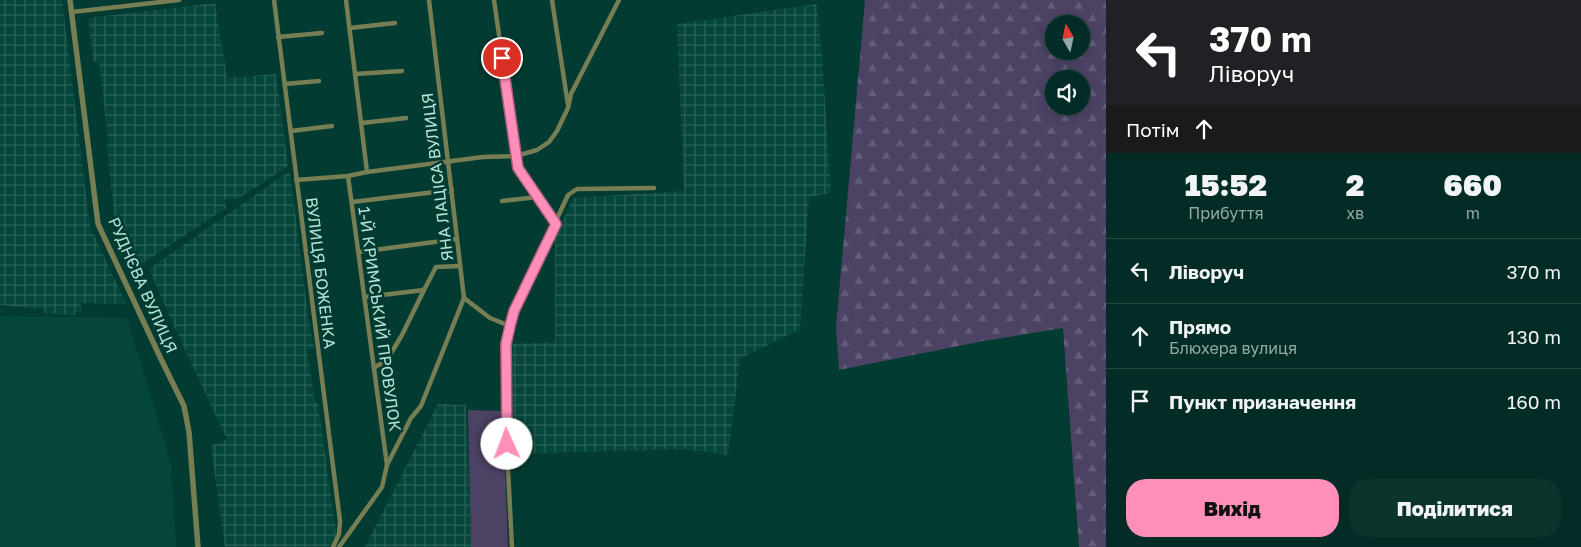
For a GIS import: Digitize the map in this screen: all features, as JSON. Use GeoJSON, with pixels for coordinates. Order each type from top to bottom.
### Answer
{"type":"FeatureCollection","features":[{"type":"Feature","properties":{"kind":"street","name":"РУДНЄВА ВУЛИЦЯ"},"geometry":{"type":"LineString","coordinates":[[70,0],[98,224],[184,406],[189,432],[198,547]]}},
{"type":"Feature","properties":{"kind":"street"},"geometry":{"type":"LineString","coordinates":[[72,12],[179,0]]}},
{"type":"Feature","properties":{"kind":"street","name":"ВУЛИЦЯ БОЖЕНКА"},"geometry":{"type":"LineString","coordinates":[[274,0],[340,521],[339,534],[332,547]]}},
{"type":"Feature","properties":{"kind":"street"},"geometry":{"type":"LineString","coordinates":[[346,0],[368,172]]}},
{"type":"Feature","properties":{"kind":"street","name":"ЯНА ЛАЦІСА ВУЛИЦЯ"},"geometry":{"type":"LineString","coordinates":[[429,0],[464,298]]}},
{"type":"Feature","properties":{"kind":"street"},"geometry":{"type":"LineString","coordinates":[[494,0],[518,168],[556,224]]}},
{"type":"Feature","properties":{"kind":"street"},"geometry":{"type":"LineString","coordinates":[[552,0],[568,108]]}},
{"type":"Feature","properties":{"kind":"street"},"geometry":{"type":"LineString","coordinates":[[296,180],[348,176],[483,157],[516,156],[537,150],[549,142],[564,120],[572,94],[619,0]]}},
{"type":"Feature","properties":{"kind":"street"},"geometry":{"type":"LineString","coordinates":[[350,28],[395,23]]}},
{"type":"Feature","properties":{"kind":"street"},"geometry":{"type":"LineString","coordinates":[[278,38],[322,33]]}},
{"type":"Feature","properties":{"kind":"street"},"geometry":{"type":"LineString","coordinates":[[356,74],[402,70]]}},
{"type":"Feature","properties":{"kind":"street"},"geometry":{"type":"LineString","coordinates":[[285,84],[319,81]]}},
{"type":"Feature","properties":{"kind":"street"},"geometry":{"type":"LineString","coordinates":[[362,123],[406,118]]}},
{"type":"Feature","properties":{"kind":"street"},"geometry":{"type":"LineString","coordinates":[[291,131],[332,126]]}},
{"type":"Feature","properties":{"kind":"street","name":"1-Й КРИМСЬКИЙ ПРОВУЛОК"},"geometry":{"type":"LineString","coordinates":[[348,176],[387,465]]}},
{"type":"Feature","properties":{"kind":"street"},"geometry":{"type":"LineString","coordinates":[[512,547],[506,430],[506,344],[514,311],[568,195],[576,189],[654,188]]}},
{"type":"Feature","properties":{"kind":"street"},"geometry":{"type":"LineString","coordinates":[[352,202],[452,190]]}},
{"type":"Feature","properties":{"kind":"street"},"geometry":{"type":"LineString","coordinates":[[502,201],[538,197]]}},
{"type":"Feature","properties":{"kind":"street"},"geometry":{"type":"LineString","coordinates":[[359,252],[457,239]]}},
{"type":"Feature","properties":{"kind":"street"},"geometry":{"type":"LineString","coordinates":[[375,368],[387,360],[436,268],[460,266]]}},
{"type":"Feature","properties":{"kind":"street"},"geometry":{"type":"LineString","coordinates":[[365,297],[424,290]]}},
{"type":"Feature","properties":{"kind":"street"},"geometry":{"type":"LineString","coordinates":[[339,547],[382,487],[387,465],[411,418],[421,406],[464,298],[490,318],[510,326]]}},
{"type":"Feature","properties":{"kind":"shaded area"},"geometry":{"type":"Polygon","coordinates":[[[0,0],[62,0],[90,226],[126,304],[81,303],[81,312],[76,312],[75,315],[44,313],[43,309],[0,305],[0,0]]]}},
{"type":"Feature","properties":{"kind":"shaded area"},"geometry":{"type":"Polygon","coordinates":[[[215,3],[227,78],[276,74],[288,166],[241,197],[224,200],[226,208],[136,268],[115,221],[99,62],[93,62],[88,18],[215,3]]]}},
{"type":"Feature","properties":{"kind":"shaded area"},"geometry":{"type":"Polygon","coordinates":[[[817,4],[831,193],[809,197],[800,329],[740,359],[728,455],[681,449],[515,454],[511,344],[555,342],[555,239],[573,198],[684,191],[677,24],[817,4]]]}},
{"type":"Feature","properties":{"kind":"shaded area"},"geometry":{"type":"Polygon","coordinates":[[[290,172],[308,316],[314,348],[307,350],[315,403],[318,403],[336,534],[329,547],[225,547],[211,446],[227,439],[149,269],[290,172]]]}},
{"type":"Feature","properties":{"kind":"shaded area"},"geometry":{"type":"Polygon","coordinates":[[[0,316],[127,318],[171,464],[176,547],[0,547],[0,316]]]}},
{"type":"Feature","properties":{"kind":"shaded area"},"geometry":{"type":"Polygon","coordinates":[[[438,404],[466,405],[471,547],[365,547],[438,404]]]}},
{"type":"Feature","properties":{"kind":"green space"},"geometry":{"type":"Polygon","coordinates":[[[865,0],[1106,0],[1106,547],[1079,547],[1063,328],[984,341],[839,370],[836,327],[865,0]]]}},
{"type":"Feature","properties":{"kind":"green space"},"geometry":{"type":"Polygon","coordinates":[[[468,410],[503,411],[508,547],[471,547],[468,410]]]}},
{"type":"Feature","properties":{"kind":"route"},"geometry":{"type":"LineString","coordinates":[[502,58],[518,168],[556,224],[514,311],[510,326],[506,344],[507,444]]}}]}
